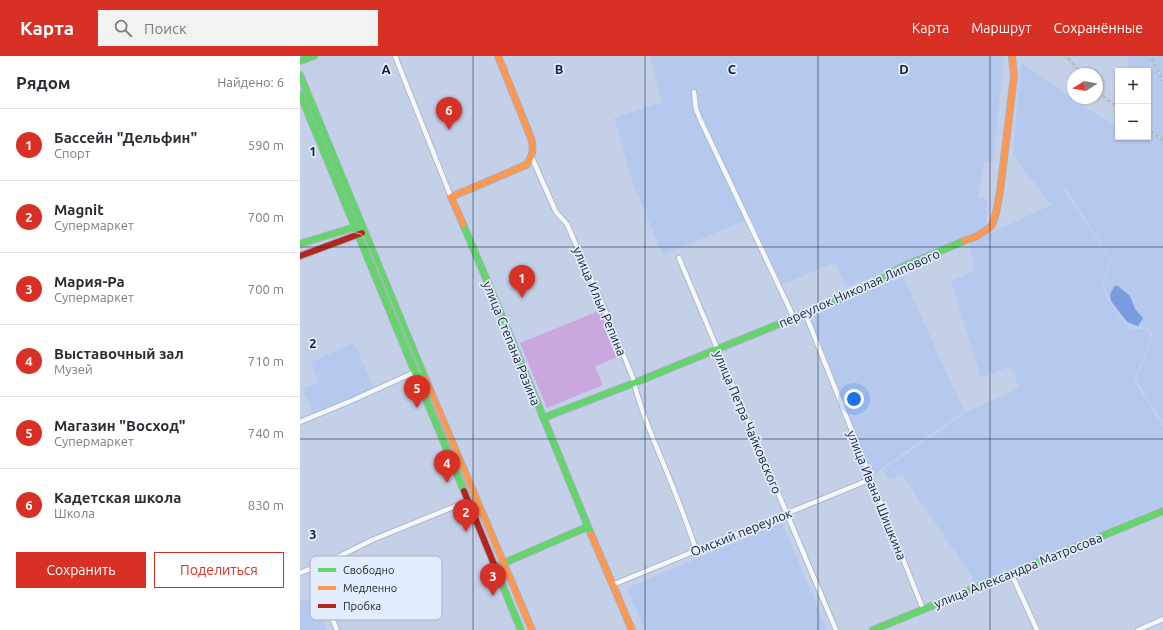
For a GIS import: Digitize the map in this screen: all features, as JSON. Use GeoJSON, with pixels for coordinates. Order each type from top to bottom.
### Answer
{"type":"FeatureCollection","features":[{"type":"Feature","properties":{"kind":"street"},"geometry":{"type":"LineString","coordinates":[[300,61],[314,56]]}},
{"type":"Feature","properties":{"kind":"street","name":"улица Степана Разина"},"geometry":{"type":"LineString","coordinates":[[395,56],[451,197],[501,314],[587,527],[632,630]]}},
{"type":"Feature","properties":{"kind":"street","name":"улица Ильи Репина"},"geometry":{"type":"LineString","coordinates":[[498,56],[531,138],[533,148],[532,158],[556,212],[567,224],[595,286],[634,383],[648,428],[668,475],[696,550]]}},
{"type":"Feature","properties":{"kind":"street","name":"переулок Николая Липового"},"geometry":{"type":"LineString","coordinates":[[543,418],[634,383],[866,288],[902,267],[973,238],[990,227],[995,218],[1000,192],[1014,76],[1012,56]]}},
{"type":"Feature","properties":{"kind":"street"},"geometry":{"type":"LineString","coordinates":[[300,75],[532,630]]}},
{"type":"Feature","properties":{"kind":"street"},"geometry":{"type":"LineString","coordinates":[[694,92],[696,109],[700,119],[794,318]]}},
{"type":"Feature","properties":{"kind":"street"},"geometry":{"type":"LineString","coordinates":[[310,98],[301,97],[521,630]]}},
{"type":"Feature","properties":{"kind":"street"},"geometry":{"type":"LineString","coordinates":[[451,197],[526,165],[532,158]]}},
{"type":"Feature","properties":{"kind":"street"},"geometry":{"type":"LineString","coordinates":[[334,176],[341,173]]}},
{"type":"Feature","properties":{"kind":"street"},"geometry":{"type":"LineString","coordinates":[[300,244],[355,227]]}},
{"type":"Feature","properties":{"kind":"street"},"geometry":{"type":"LineString","coordinates":[[300,256],[365,232]]}},
{"type":"Feature","properties":{"kind":"street","name":"улица Петра Чайковского"},"geometry":{"type":"LineString","coordinates":[[679,258],[836,630]]}},
{"type":"Feature","properties":{"kind":"street","name":"улица Ивана Шишкина"},"geometry":{"type":"LineString","coordinates":[[805,313],[923,609]]}},
{"type":"Feature","properties":{"kind":"street"},"geometry":{"type":"LineString","coordinates":[[300,422],[415,372]]}},
{"type":"Feature","properties":{"kind":"street","name":"Омский переулок"},"geometry":{"type":"LineString","coordinates":[[612,585],[871,479]]}},
{"type":"Feature","properties":{"kind":"street"},"geometry":{"type":"LineString","coordinates":[[340,556],[372,540],[468,501],[476,496]]}},
{"type":"Feature","properties":{"kind":"street","name":"улица Александра Матросова"},"geometry":{"type":"LineString","coordinates":[[873,630],[1163,511]]}},
{"type":"Feature","properties":{"kind":"street"},"geometry":{"type":"LineString","coordinates":[[495,568],[587,527]]}},
{"type":"Feature","properties":{"kind":"street"},"geometry":{"type":"LineString","coordinates":[[300,573],[310,569]]}},
{"type":"Feature","properties":{"kind":"street"},"geometry":{"type":"LineString","coordinates":[[1011,573],[1037,630]]}},
{"type":"Feature","properties":{"kind":"street"},"geometry":{"type":"LineString","coordinates":[[1138,630],[1163,619]]}},
{"type":"Feature","properties":{"kind":"street"},"geometry":{"type":"LineString","coordinates":[[333,620],[337,630]]}},
{"type":"Feature","properties":{"kind":"shaded area"},"geometry":{"type":"Polygon","coordinates":[[[650,56],[1004,56],[993,162],[984,161],[978,197],[987,199],[986,227],[846,288],[835,262],[782,285],[751,218],[663,255],[632,181],[614,118],[662,102],[650,56]]]}},
{"type":"Feature","properties":{"kind":"shaded area"},"geometry":{"type":"Polygon","coordinates":[[[1129,56],[1163,56],[1163,423],[1136,380],[1153,336],[1150,328],[1131,326],[1116,310],[1103,286],[1111,259],[1066,189],[1064,191],[1110,259],[1102,286],[1115,311],[1130,329],[1149,329],[1151,337],[1134,381],[1163,426],[1163,506],[976,583],[902,474],[890,480],[883,470],[965,413],[1019,388],[1010,366],[981,378],[951,281],[975,271],[969,243],[1051,205],[1063,192],[1050,204],[1013,155],[1021,63],[1067,94],[1067,104],[1082,104],[1115,127],[1115,140],[1151,140],[1151,68],[1127,68],[1129,56]]]}},
{"type":"Feature","properties":{"kind":"shaded area"},"geometry":{"type":"Polygon","coordinates":[[[902,274],[964,411],[871,476],[809,314],[902,274]]]}},
{"type":"Feature","properties":{"kind":"shaded area"},"geometry":{"type":"Polygon","coordinates":[[[601,310],[620,356],[595,366],[603,385],[547,408],[520,343],[601,310]]]}},
{"type":"Feature","properties":{"kind":"shaded area"},"geometry":{"type":"Polygon","coordinates":[[[354,343],[374,388],[313,415],[303,389],[319,382],[311,362],[354,343]]]}},
{"type":"Feature","properties":{"kind":"shaded area"},"geometry":{"type":"Polygon","coordinates":[[[782,523],[827,630],[644,630],[627,588],[782,523]]]}},
{"type":"Feature","properties":{"kind":"shaded area"},"geometry":{"type":"Polygon","coordinates":[[[300,600],[303,602],[310,600],[310,620],[322,620],[327,630],[300,630],[300,600]]]}},
{"type":"Feature","properties":{"kind":"water"},"geometry":{"type":"Polygon","coordinates":[[[1114,286],[1118,286],[1130,296],[1135,309],[1143,318],[1138,326],[1127,322],[1111,301],[1110,295],[1114,286]]]}},
{"type":"Feature","properties":{"kind":"tram line"},"geometry":{"type":"LineString","coordinates":[[300,247],[352,232],[361,234],[365,239],[528,630]]}},
{"type":"Feature","properties":{"kind":"railway"},"geometry":{"type":"LineString","coordinates":[[1066,56],[1077,68]]}},
{"type":"Feature","properties":{"kind":"railway"},"geometry":{"type":"LineString","coordinates":[[1150,56],[1163,80]]}},
{"type":"Feature","properties":{"kind":"railway"},"geometry":{"type":"LineString","coordinates":[[1103,96],[1115,105]]}},
{"type":"Feature","properties":{"kind":"railway"},"geometry":{"type":"LineString","coordinates":[[1151,132],[1163,140]]}},
{"type":"Feature","properties":{"kind":"traffic: fast"},"geometry":{"type":"LineString","coordinates":[[300,61],[314,56]]}},
{"type":"Feature","properties":{"kind":"traffic: fast"},"geometry":{"type":"LineString","coordinates":[[300,75],[425,378]]}},
{"type":"Feature","properties":{"kind":"traffic: fast"},"geometry":{"type":"LineString","coordinates":[[300,94],[464,491]]}},
{"type":"Feature","properties":{"kind":"traffic: fast"},"geometry":{"type":"LineString","coordinates":[[463,224],[591,534]]}},
{"type":"Feature","properties":{"kind":"traffic: fast"},"geometry":{"type":"LineString","coordinates":[[300,244],[355,227]]}},
{"type":"Feature","properties":{"kind":"traffic: fast"},"geometry":{"type":"LineString","coordinates":[[543,418],[634,383],[843,298],[866,288],[902,267],[964,241]]}},
{"type":"Feature","properties":{"kind":"traffic: fast"},"geometry":{"type":"LineString","coordinates":[[873,630],[1163,511]]}},
{"type":"Feature","properties":{"kind":"traffic: fast"},"geometry":{"type":"LineString","coordinates":[[495,567],[587,527]]}},
{"type":"Feature","properties":{"kind":"traffic: fast"},"geometry":{"type":"LineString","coordinates":[[500,579],[521,630]]}},
{"type":"Feature","properties":{"kind":"traffic: slow"},"geometry":{"type":"LineString","coordinates":[[463,224],[451,197],[526,165],[532,153],[531,138],[498,56]]}},
{"type":"Feature","properties":{"kind":"traffic: slow"},"geometry":{"type":"LineString","coordinates":[[964,241],[977,236],[988,229],[992,225],[996,213],[1000,192],[1014,76],[1012,56]]}},
{"type":"Feature","properties":{"kind":"traffic: slow"},"geometry":{"type":"LineString","coordinates":[[425,378],[532,630]]}},
{"type":"Feature","properties":{"kind":"traffic: slow"},"geometry":{"type":"LineString","coordinates":[[591,534],[632,630]]}},
{"type":"Feature","properties":{"kind":"traffic: jam"},"geometry":{"type":"LineString","coordinates":[[300,256],[362,233]]}},
{"type":"Feature","properties":{"kind":"traffic: jam"},"geometry":{"type":"LineString","coordinates":[[464,491],[500,579]]}},
{"type":"Feature","properties":{"kind":"place","name":"Кадетская школа"},"geometry":{"type":"Point","coordinates":[449,130]}},
{"type":"Feature","properties":{"kind":"place","name":"Бассейн \"Дельфин\""},"geometry":{"type":"Point","coordinates":[522,298]}},
{"type":"Feature","properties":{"kind":"place","name":"Магазин \"Восход\""},"geometry":{"type":"Point","coordinates":[417,408]}},
{"type":"Feature","properties":{"kind":"place","name":"Выставочный зал"},"geometry":{"type":"Point","coordinates":[447,483]}},
{"type":"Feature","properties":{"kind":"place","name":"Magnit"},"geometry":{"type":"Point","coordinates":[466,532]}},
{"type":"Feature","properties":{"kind":"place","name":"Мария-Ра"},"geometry":{"type":"Point","coordinates":[493,596]}}]}
